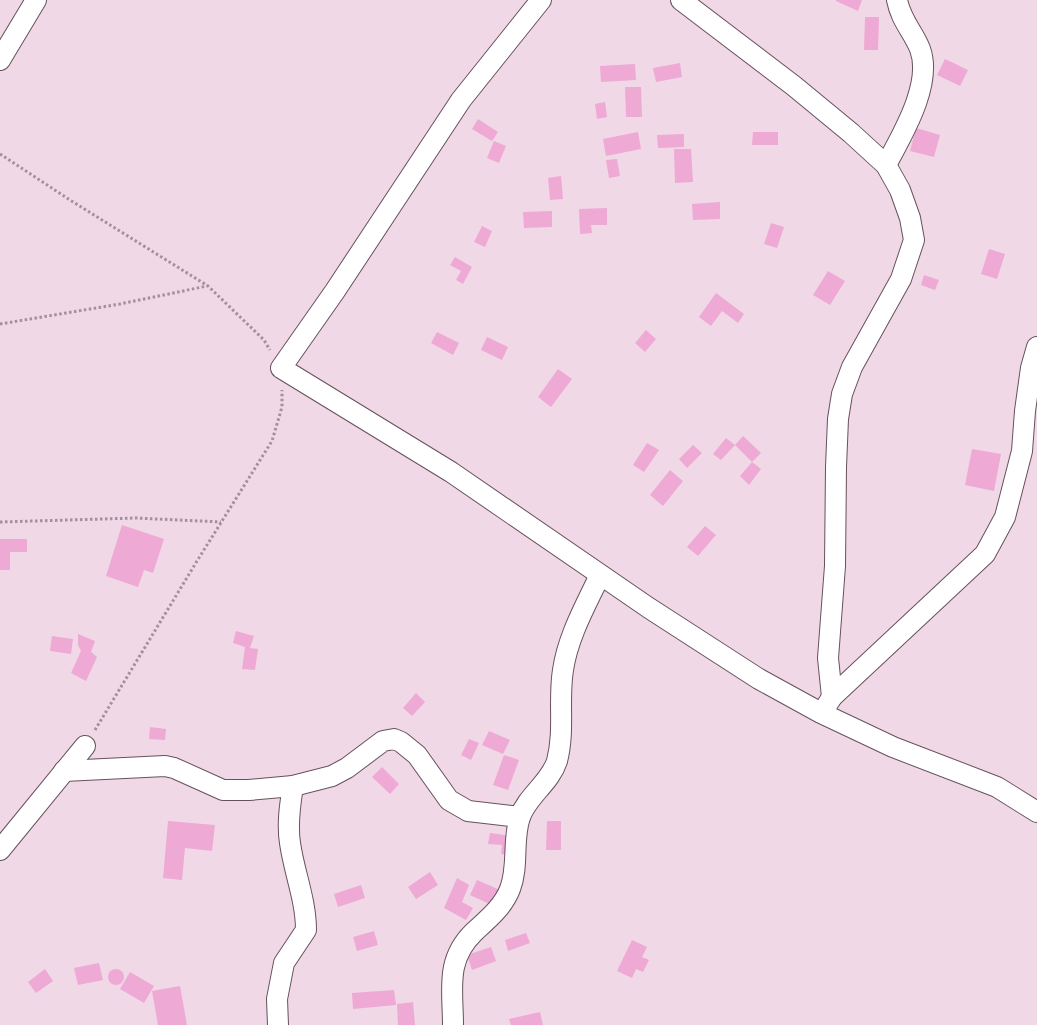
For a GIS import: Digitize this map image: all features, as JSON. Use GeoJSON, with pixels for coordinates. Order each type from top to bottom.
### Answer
{"type":"FeatureCollection","features":[{"type":"Feature","properties":{"kind":"street"},"geometry":{"type":"LineString","coordinates":[[0,60],[36,0]]}},
{"type":"Feature","properties":{"kind":"street"},"geometry":{"type":"LineString","coordinates":[[541,0],[461,100],[281,368],[451,472],[600,574],[759,678],[827,705],[893,747],[997,788],[1037,812]]}},
{"type":"Feature","properties":{"kind":"street"},"geometry":{"type":"LineString","coordinates":[[681,0],[801,92],[886,165],[910,218],[914,240],[900,279],[878,323],[852,367],[842,394],[836,467],[835,566],[828,658],[827,705]]}},
{"type":"Feature","properties":{"kind":"street"},"geometry":{"type":"LineString","coordinates":[[886,165],[912,114],[924,71],[920,49],[902,18],[896,0]]}},
{"type":"Feature","properties":{"kind":"street"},"geometry":{"type":"LineString","coordinates":[[827,705],[985,554],[994,539],[1005,517],[1022,452],[1031,368],[1037,348]]}},
{"type":"Feature","properties":{"kind":"street"},"geometry":{"type":"LineString","coordinates":[[454,1025],[451,984],[452,970],[458,954],[472,934],[500,907],[510,890],[520,817],[554,770],[561,742],[563,669],[579,619],[600,574]]}},
{"type":"Feature","properties":{"kind":"street"},"geometry":{"type":"LineString","coordinates":[[64,771],[165,766],[174,768],[223,790],[293,786],[332,776],[347,768],[383,741],[394,739],[402,742],[417,755],[449,800],[468,811],[520,817]]}},
{"type":"Feature","properties":{"kind":"street"},"geometry":{"type":"LineString","coordinates":[[0,850],[85,746]]}},
{"type":"Feature","properties":{"kind":"street"},"geometry":{"type":"LineString","coordinates":[[278,1025],[277,999],[284,963],[306,930],[304,902],[290,842],[289,826],[293,786]]}},
{"type":"Feature","properties":{"kind":"path"},"geometry":{"type":"LineString","coordinates":[[0,154],[208,286],[264,340],[281,368],[282,408],[272,441],[85,746]]}},
{"type":"Feature","properties":{"kind":"path"},"geometry":{"type":"LineString","coordinates":[[0,324],[120,304],[208,286]]}},
{"type":"Feature","properties":{"kind":"path"},"geometry":{"type":"LineString","coordinates":[[0,522],[136,518],[221,522]]}},
{"type":"Feature","properties":{"kind":"building"},"geometry":{"type":"Polygon","coordinates":[[[836,0],[862,0],[858,11],[836,0]]]}},
{"type":"Feature","properties":{"kind":"building"},"geometry":{"type":"Polygon","coordinates":[[[865,17],[879,17],[878,50],[864,50],[865,17]]]}},
{"type":"Feature","properties":{"kind":"building"},"geometry":{"type":"Polygon","coordinates":[[[945,59],[968,70],[960,86],[937,75],[945,59]]]}},
{"type":"Feature","properties":{"kind":"building"},"geometry":{"type":"Polygon","coordinates":[[[680,63],[682,77],[656,82],[653,68],[680,63]]]}},
{"type":"Feature","properties":{"kind":"building"},"geometry":{"type":"Polygon","coordinates":[[[635,64],[636,80],[601,82],[600,66],[635,64]]]}},
{"type":"Feature","properties":{"kind":"building"},"geometry":{"type":"Polygon","coordinates":[[[625,87],[641,87],[642,117],[626,117],[625,87]]]}},
{"type":"Feature","properties":{"kind":"building"},"geometry":{"type":"Polygon","coordinates":[[[605,102],[607,117],[597,119],[595,104],[605,102]]]}},
{"type":"Feature","properties":{"kind":"building"},"geometry":{"type":"Polygon","coordinates":[[[478,119],[498,132],[492,141],[472,129],[478,119]]]}},
{"type":"Feature","properties":{"kind":"building"},"geometry":{"type":"Polygon","coordinates":[[[916,128],[940,135],[934,157],[910,151],[916,128]]]}},
{"type":"Feature","properties":{"kind":"building"},"geometry":{"type":"Polygon","coordinates":[[[638,132],[641,149],[606,156],[603,139],[638,132]]]}},
{"type":"Feature","properties":{"kind":"building"},"geometry":{"type":"Polygon","coordinates":[[[753,132],[778,132],[778,145],[752,145],[753,132]]]}},
{"type":"Feature","properties":{"kind":"building"},"geometry":{"type":"Polygon","coordinates":[[[684,134],[684,147],[658,148],[657,135],[684,134]]]}},
{"type":"Feature","properties":{"kind":"building"},"geometry":{"type":"Polygon","coordinates":[[[494,141],[506,146],[499,163],[487,158],[494,141]]]}},
{"type":"Feature","properties":{"kind":"building"},"geometry":{"type":"Polygon","coordinates":[[[674,149],[691,149],[693,182],[675,183],[674,149]]]}},
{"type":"Feature","properties":{"kind":"building"},"geometry":{"type":"Polygon","coordinates":[[[617,159],[620,176],[609,178],[606,160],[617,159]]]}},
{"type":"Feature","properties":{"kind":"building"},"geometry":{"type":"Polygon","coordinates":[[[561,176],[563,199],[550,200],[548,178],[561,176]]]}},
{"type":"Feature","properties":{"kind":"building"},"geometry":{"type":"Polygon","coordinates":[[[720,202],[720,219],[693,220],[692,204],[720,202]]]}},
{"type":"Feature","properties":{"kind":"building"},"geometry":{"type":"Polygon","coordinates":[[[607,208],[607,225],[591,225],[592,233],[580,234],[579,209],[607,208]]]}},
{"type":"Feature","properties":{"kind":"building"},"geometry":{"type":"Polygon","coordinates":[[[552,211],[552,227],[524,228],[523,212],[552,211]]]}},
{"type":"Feature","properties":{"kind":"building"},"geometry":{"type":"Polygon","coordinates":[[[771,223],[784,227],[777,248],[764,244],[771,223]]]}},
{"type":"Feature","properties":{"kind":"building"},"geometry":{"type":"Polygon","coordinates":[[[482,226],[492,231],[485,247],[474,242],[482,226]]]}},
{"type":"Feature","properties":{"kind":"building"},"geometry":{"type":"Polygon","coordinates":[[[989,249],[1005,254],[997,279],[981,274],[989,249]]]}},
{"type":"Feature","properties":{"kind":"building"},"geometry":{"type":"Polygon","coordinates":[[[455,257],[472,267],[463,284],[456,280],[461,271],[450,265],[455,257]]]}},
{"type":"Feature","properties":{"kind":"building"},"geometry":{"type":"Polygon","coordinates":[[[828,271],[845,281],[830,305],[813,295],[828,271]]]}},
{"type":"Feature","properties":{"kind":"building"},"geometry":{"type":"Polygon","coordinates":[[[924,275],[939,280],[935,290],[921,285],[924,275]]]}},
{"type":"Feature","properties":{"kind":"building"},"geometry":{"type":"Polygon","coordinates":[[[716,293],[744,314],[738,323],[722,311],[711,326],[699,317],[716,293]]]}},
{"type":"Feature","properties":{"kind":"building"},"geometry":{"type":"Polygon","coordinates":[[[646,330],[656,339],[645,352],[635,343],[646,330]]]}},
{"type":"Feature","properties":{"kind":"building"},"geometry":{"type":"Polygon","coordinates":[[[437,332],[459,343],[453,355],[431,343],[437,332]]]}},
{"type":"Feature","properties":{"kind":"building"},"geometry":{"type":"Polygon","coordinates":[[[487,337],[508,347],[502,360],[481,350],[487,337]]]}},
{"type":"Feature","properties":{"kind":"building"},"geometry":{"type":"Polygon","coordinates":[[[558,369],[572,379],[551,407],[538,397],[558,369]]]}},
{"type":"Feature","properties":{"kind":"building"},"geometry":{"type":"Polygon","coordinates":[[[743,436],[761,453],[752,462],[735,445],[743,436]]]}},
{"type":"Feature","properties":{"kind":"building"},"geometry":{"type":"Polygon","coordinates":[[[726,438],[735,445],[721,460],[713,454],[726,438]]]}},
{"type":"Feature","properties":{"kind":"building"},"geometry":{"type":"Polygon","coordinates":[[[647,443],[659,450],[644,472],[633,465],[647,443]]]}},
{"type":"Feature","properties":{"kind":"building"},"geometry":{"type":"Polygon","coordinates":[[[693,445],[702,453],[687,468],[679,459],[693,445]]]}},
{"type":"Feature","properties":{"kind":"building"},"geometry":{"type":"Polygon","coordinates":[[[972,449],[1001,454],[994,491],[965,485],[972,449]]]}},
{"type":"Feature","properties":{"kind":"building"},"geometry":{"type":"Polygon","coordinates":[[[752,462],[761,469],[749,485],[740,476],[752,462]]]}},
{"type":"Feature","properties":{"kind":"building"},"geometry":{"type":"Polygon","coordinates":[[[670,470],[683,481],[663,506],[650,495],[670,470]]]}},
{"type":"Feature","properties":{"kind":"building"},"geometry":{"type":"Polygon","coordinates":[[[122,525],[164,539],[153,573],[144,570],[138,587],[106,576],[122,525]]]}},
{"type":"Feature","properties":{"kind":"building"},"geometry":{"type":"Polygon","coordinates":[[[705,526],[716,535],[698,556],[687,547],[705,526]]]}},
{"type":"Feature","properties":{"kind":"building"},"geometry":{"type":"Polygon","coordinates":[[[0,539],[27,539],[27,552],[10,552],[10,570],[0,570],[0,539]]]}},
{"type":"Feature","properties":{"kind":"building"},"geometry":{"type":"Polygon","coordinates":[[[236,631],[254,636],[250,648],[258,649],[255,670],[242,669],[245,647],[233,643],[236,631]]]}},
{"type":"Feature","properties":{"kind":"building"},"geometry":{"type":"Polygon","coordinates":[[[78,634],[95,641],[91,652],[97,657],[86,681],[71,673],[81,651],[78,645],[78,634]]]}},
{"type":"Feature","properties":{"kind":"building"},"geometry":{"type":"Polygon","coordinates":[[[52,636],[73,639],[71,654],[50,651],[52,636]]]}},
{"type":"Feature","properties":{"kind":"building"},"geometry":{"type":"Polygon","coordinates":[[[416,693],[425,702],[412,716],[403,708],[416,693]]]}},
{"type":"Feature","properties":{"kind":"building"},"geometry":{"type":"Polygon","coordinates":[[[150,727],[166,729],[165,740],[149,739],[150,727]]]}},
{"type":"Feature","properties":{"kind":"building"},"geometry":{"type":"Polygon","coordinates":[[[489,731],[510,740],[503,754],[482,745],[489,731]]]}},
{"type":"Feature","properties":{"kind":"building"},"geometry":{"type":"Polygon","coordinates":[[[469,739],[479,743],[471,760],[461,755],[469,739]]]}},
{"type":"Feature","properties":{"kind":"building"},"geometry":{"type":"Polygon","coordinates":[[[504,755],[519,760],[508,790],[493,785],[504,755]]]}},
{"type":"Feature","properties":{"kind":"building"},"geometry":{"type":"Polygon","coordinates":[[[382,767],[399,784],[390,794],[372,777],[382,767]]]}},
{"type":"Feature","properties":{"kind":"building"},"geometry":{"type":"Polygon","coordinates":[[[168,821],[215,825],[212,851],[185,848],[182,880],[163,878],[168,821]]]}},
{"type":"Feature","properties":{"kind":"building"},"geometry":{"type":"Polygon","coordinates":[[[547,821],[561,821],[561,850],[546,850],[547,821]]]}},
{"type":"Feature","properties":{"kind":"building"},"geometry":{"type":"Polygon","coordinates":[[[490,833],[511,836],[509,855],[501,854],[502,845],[488,844],[490,833]]]}},
{"type":"Feature","properties":{"kind":"building"},"geometry":{"type":"Polygon","coordinates":[[[430,872],[438,885],[416,899],[408,887],[430,872]]]}},
{"type":"Feature","properties":{"kind":"building"},"geometry":{"type":"Polygon","coordinates":[[[457,878],[469,885],[462,902],[473,908],[466,920],[444,908],[457,878]]]}},
{"type":"Feature","properties":{"kind":"building"},"geometry":{"type":"Polygon","coordinates":[[[477,880],[500,890],[494,906],[470,895],[477,880]]]}},
{"type":"Feature","properties":{"kind":"building"},"geometry":{"type":"Polygon","coordinates":[[[361,885],[365,898],[338,907],[334,894],[361,885]]]}},
{"type":"Feature","properties":{"kind":"building"},"geometry":{"type":"Polygon","coordinates":[[[374,931],[378,945],[357,951],[353,937],[374,931]]]}},
{"type":"Feature","properties":{"kind":"building"},"geometry":{"type":"Polygon","coordinates":[[[526,933],[530,943],[508,951],[505,940],[526,933]]]}},
{"type":"Feature","properties":{"kind":"building"},"geometry":{"type":"Polygon","coordinates":[[[632,940],[647,947],[642,957],[649,960],[643,972],[636,969],[632,978],[617,971],[632,940]]]}},
{"type":"Feature","properties":{"kind":"building"},"geometry":{"type":"Polygon","coordinates":[[[491,947],[496,961],[472,970],[467,955],[491,947]]]}},
{"type":"Feature","properties":{"kind":"building"},"geometry":{"type":"Polygon","coordinates":[[[99,963],[103,980],[78,985],[74,968],[99,963]]]}},
{"type":"Feature","properties":{"kind":"building"},"geometry":{"type":"Polygon","coordinates":[[[45,969],[53,981],[36,993],[28,982],[45,969]]]}},
{"type":"Feature","properties":{"kind":"building"},"geometry":{"type":"Polygon","coordinates":[[[116,969],[124,977],[116,985],[108,977],[116,969]]]}},
{"type":"Feature","properties":{"kind":"building"},"geometry":{"type":"Polygon","coordinates":[[[130,972],[154,986],[144,1003],[120,989],[130,972]]]}},
{"type":"Feature","properties":{"kind":"building"},"geometry":{"type":"Polygon","coordinates":[[[180,986],[187,1025],[158,1025],[152,991],[180,986]]]}},
{"type":"Feature","properties":{"kind":"building"},"geometry":{"type":"Polygon","coordinates":[[[394,990],[396,1005],[353,1009],[352,993],[394,990]]]}},
{"type":"Feature","properties":{"kind":"building"},"geometry":{"type":"Polygon","coordinates":[[[413,1002],[415,1025],[398,1025],[397,1004],[413,1002]]]}},
{"type":"Feature","properties":{"kind":"building"},"geometry":{"type":"Polygon","coordinates":[[[540,1012],[543,1025],[511,1025],[509,1019],[540,1012]]]}}]}
